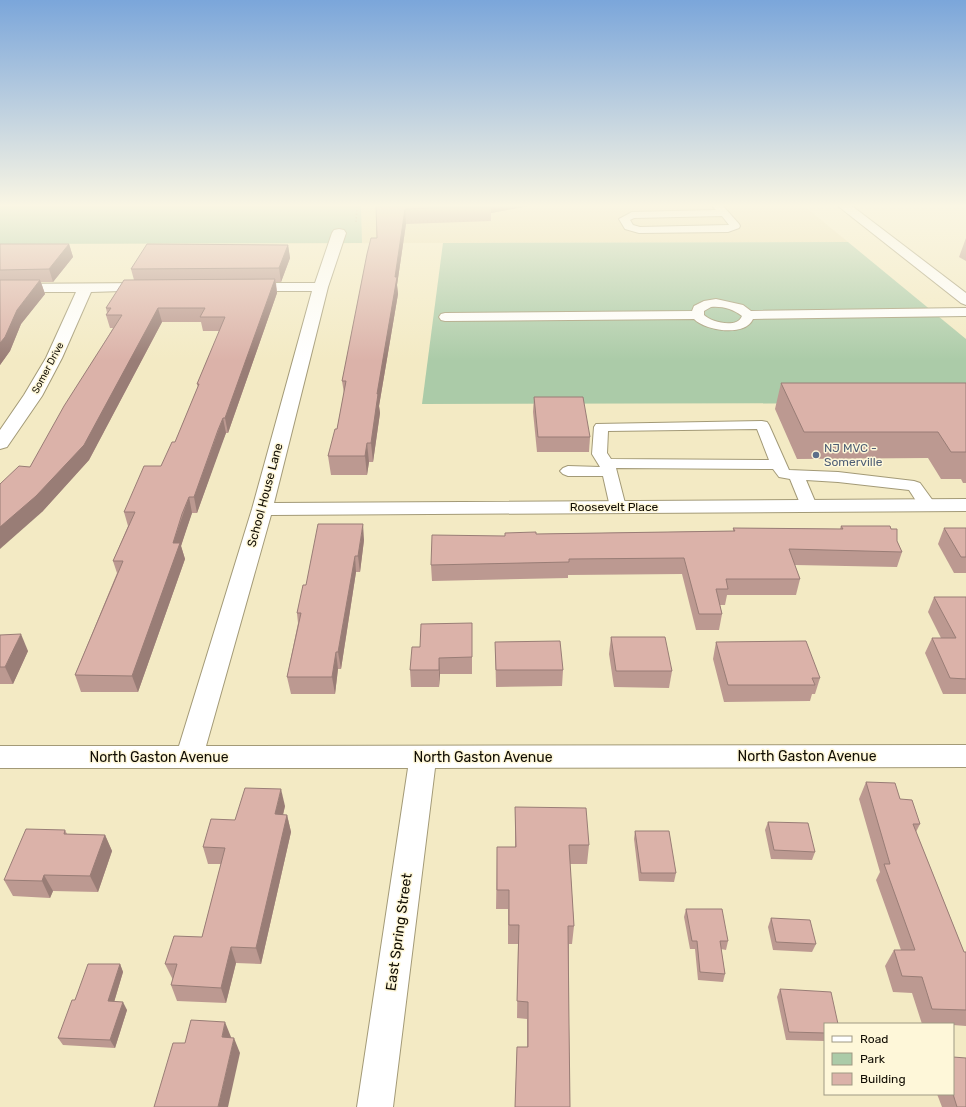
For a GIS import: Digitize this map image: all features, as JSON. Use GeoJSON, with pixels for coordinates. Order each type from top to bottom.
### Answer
{"type":"FeatureCollection","features":[{"type":"Feature","properties":{"kind":"street","name":"School House Lane"},"geometry":{"type":"LineString","coordinates":[[189,757],[262,509],[321,287],[331,258]]}},
{"type":"Feature","properties":{"kind":"street"},"geometry":{"type":"LineString","coordinates":[[911,258],[966,300]]}},
{"type":"Feature","properties":{"kind":"street","name":"Somer Drive"},"geometry":{"type":"LineString","coordinates":[[0,443],[33,396],[54,358],[86,287]]}},
{"type":"Feature","properties":{"kind":"street"},"geometry":{"type":"LineString","coordinates":[[0,288],[163,287]]}},
{"type":"Feature","properties":{"kind":"street"},"geometry":{"type":"LineString","coordinates":[[232,287],[321,287]]}},
{"type":"Feature","properties":{"kind":"street","name":"Roosevelt Place"},"geometry":{"type":"LineString","coordinates":[[262,509],[966,505]]}},
{"type":"Feature","properties":{"kind":"street","name":"North Gaston Avenue"},"geometry":{"type":"LineString","coordinates":[[0,757],[966,756]]}},
{"type":"Feature","properties":{"kind":"street","name":"East Spring Street"},"geometry":{"type":"LineString","coordinates":[[375,1107],[423,757]]}},
{"type":"Feature","properties":{"kind":"lane"},"geometry":{"type":"LineString","coordinates":[[697,315],[698,309],[702,306],[716,304],[732,305],[748,315],[966,312]]}},
{"type":"Feature","properties":{"kind":"lane"},"geometry":{"type":"LineString","coordinates":[[445,317],[697,315],[702,320],[709,323],[725,327],[741,325],[746,322],[748,315]]}},
{"type":"Feature","properties":{"kind":"lane"},"geometry":{"type":"LineString","coordinates":[[618,507],[608,467],[599,454],[601,428],[762,425],[778,465],[784,474],[838,477],[914,486],[928,505]]}},
{"type":"Feature","properties":{"kind":"lane"},"geometry":{"type":"LineString","coordinates":[[568,471],[608,467],[778,465]]}},
{"type":"Feature","properties":{"kind":"lane"},"geometry":{"type":"LineString","coordinates":[[796,474],[809,506]]}},
{"type":"Feature","properties":{"kind":"green space"},"geometry":{"type":"Polygon","coordinates":[[[441,258],[867,258],[966,339],[966,403],[422,404],[441,258]]]}},
{"type":"Feature","properties":{"kind":"building"},"geometry":{"type":"Polygon","coordinates":[[[0,258],[58,258],[49,269],[0,270],[0,258]]]}},
{"type":"Feature","properties":{"kind":"building"},"geometry":{"type":"Polygon","coordinates":[[[138,258],[283,258],[279,268],[131,269],[138,258]]]}},
{"type":"Feature","properties":{"kind":"building"},"geometry":{"type":"Polygon","coordinates":[[[366,258],[398,258],[395,277],[397,277],[377,394],[371,443],[367,443],[365,456],[328,456],[335,429],[337,429],[346,381],[342,381],[366,258]]]}},
{"type":"Feature","properties":{"kind":"building"},"geometry":{"type":"Polygon","coordinates":[[[275,279],[225,418],[223,418],[218,430],[194,497],[189,497],[182,514],[173,543],[180,543],[132,676],[75,675],[123,561],[113,561],[135,512],[124,512],[144,466],[161,466],[172,442],[175,442],[225,317],[200,317],[205,308],[158,308],[84,445],[36,496],[0,527],[0,484],[19,466],[30,467],[64,406],[122,315],[106,315],[111,308],[106,308],[124,280],[275,279]]]}},
{"type":"Feature","properties":{"kind":"building"},"geometry":{"type":"Polygon","coordinates":[[[0,280],[40,280],[17,310],[5,337],[0,343],[0,280]]]}},
{"type":"Feature","properties":{"kind":"building"},"geometry":{"type":"Polygon","coordinates":[[[781,383],[966,383],[966,452],[951,452],[938,432],[804,432],[781,383]]]}},
{"type":"Feature","properties":{"kind":"building"},"geometry":{"type":"Polygon","coordinates":[[[534,397],[583,397],[590,437],[538,437],[534,397]]]}},
{"type":"Feature","properties":{"kind":"building"},"geometry":{"type":"Polygon","coordinates":[[[318,524],[363,524],[358,556],[355,556],[338,652],[336,652],[332,677],[287,677],[301,613],[297,613],[303,585],[306,585],[318,524]]]}},
{"type":"Feature","properties":{"kind":"building"},"geometry":{"type":"Polygon","coordinates":[[[841,526],[890,526],[891,529],[897,529],[897,541],[902,552],[789,549],[800,579],[726,579],[728,589],[716,589],[722,614],[699,614],[684,558],[569,559],[569,562],[431,565],[432,535],[505,536],[505,533],[536,532],[536,534],[735,531],[733,528],[843,529],[841,526]]]}},
{"type":"Feature","properties":{"kind":"building"},"geometry":{"type":"Polygon","coordinates":[[[944,528],[966,528],[966,557],[961,557],[944,528]]]}},
{"type":"Feature","properties":{"kind":"building"},"geometry":{"type":"Polygon","coordinates":[[[934,597],[966,597],[966,679],[950,678],[932,638],[956,638],[934,597]]]}},
{"type":"Feature","properties":{"kind":"building"},"geometry":{"type":"Polygon","coordinates":[[[472,623],[472,657],[439,658],[439,670],[410,670],[412,647],[420,647],[421,624],[472,623]]]}},
{"type":"Feature","properties":{"kind":"building"},"geometry":{"type":"Polygon","coordinates":[[[21,634],[5,667],[0,667],[0,635],[21,634]]]}},
{"type":"Feature","properties":{"kind":"building"},"geometry":{"type":"Polygon","coordinates":[[[611,637],[665,637],[672,671],[616,671],[611,637]]]}},
{"type":"Feature","properties":{"kind":"building"},"geometry":{"type":"Polygon","coordinates":[[[560,641],[563,670],[496,670],[495,642],[560,641]]]}},
{"type":"Feature","properties":{"kind":"building"},"geometry":{"type":"Polygon","coordinates":[[[806,641],[820,678],[812,678],[815,685],[728,685],[716,642],[806,641]]]}},
{"type":"Feature","properties":{"kind":"building"},"geometry":{"type":"Polygon","coordinates":[[[866,782],[895,783],[900,799],[912,800],[920,824],[913,824],[964,952],[966,952],[966,1010],[932,1009],[922,977],[902,976],[894,950],[915,950],[884,864],[890,864],[866,782]]]}},
{"type":"Feature","properties":{"kind":"building"},"geometry":{"type":"Polygon","coordinates":[[[245,788],[281,789],[275,814],[287,815],[256,948],[231,947],[221,988],[171,985],[177,964],[165,964],[174,936],[202,937],[225,848],[203,847],[211,819],[235,820],[245,788]]]}},
{"type":"Feature","properties":{"kind":"building"},"geometry":{"type":"Polygon","coordinates":[[[515,807],[586,808],[589,845],[569,845],[574,926],[568,926],[570,1107],[515,1107],[517,1047],[528,1047],[528,1002],[517,1001],[519,925],[509,925],[509,890],[497,890],[497,847],[516,847],[515,807]]]}},
{"type":"Feature","properties":{"kind":"building"},"geometry":{"type":"Polygon","coordinates":[[[768,822],[808,823],[815,852],[774,850],[768,822]]]}},
{"type":"Feature","properties":{"kind":"building"},"geometry":{"type":"Polygon","coordinates":[[[26,829],[65,830],[64,834],[105,835],[90,876],[44,875],[42,881],[4,880],[26,829]]]}},
{"type":"Feature","properties":{"kind":"building"},"geometry":{"type":"Polygon","coordinates":[[[635,831],[669,831],[676,873],[641,873],[635,831]]]}},
{"type":"Feature","properties":{"kind":"building"},"geometry":{"type":"Polygon","coordinates":[[[686,909],[722,909],[728,941],[720,941],[725,974],[700,972],[697,941],[692,941],[686,909]]]}},
{"type":"Feature","properties":{"kind":"building"},"geometry":{"type":"Polygon","coordinates":[[[771,918],[810,920],[816,944],[776,942],[771,918]]]}},
{"type":"Feature","properties":{"kind":"building"},"geometry":{"type":"Polygon","coordinates":[[[88,964],[120,964],[108,1001],[123,1002],[110,1040],[58,1038],[72,1000],[75,1000],[88,964]]]}},
{"type":"Feature","properties":{"kind":"building"},"geometry":{"type":"Polygon","coordinates":[[[780,989],[831,992],[838,1023],[824,1023],[824,1033],[789,1032],[780,989]]]}},
{"type":"Feature","properties":{"kind":"building"},"geometry":{"type":"Polygon","coordinates":[[[191,1020],[225,1022],[222,1037],[234,1038],[218,1107],[154,1107],[173,1043],[185,1043],[191,1020]]]}},
{"type":"Feature","properties":{"kind":"building"},"geometry":{"type":"Polygon","coordinates":[[[954,1057],[966,1058],[966,1107],[957,1107],[953,1095],[954,1057]]]}},
{"type":"Feature","properties":{"kind":"place","name":"NJ MVC - Somerville"},"geometry":{"type":"Point","coordinates":[816,455]}}]}
